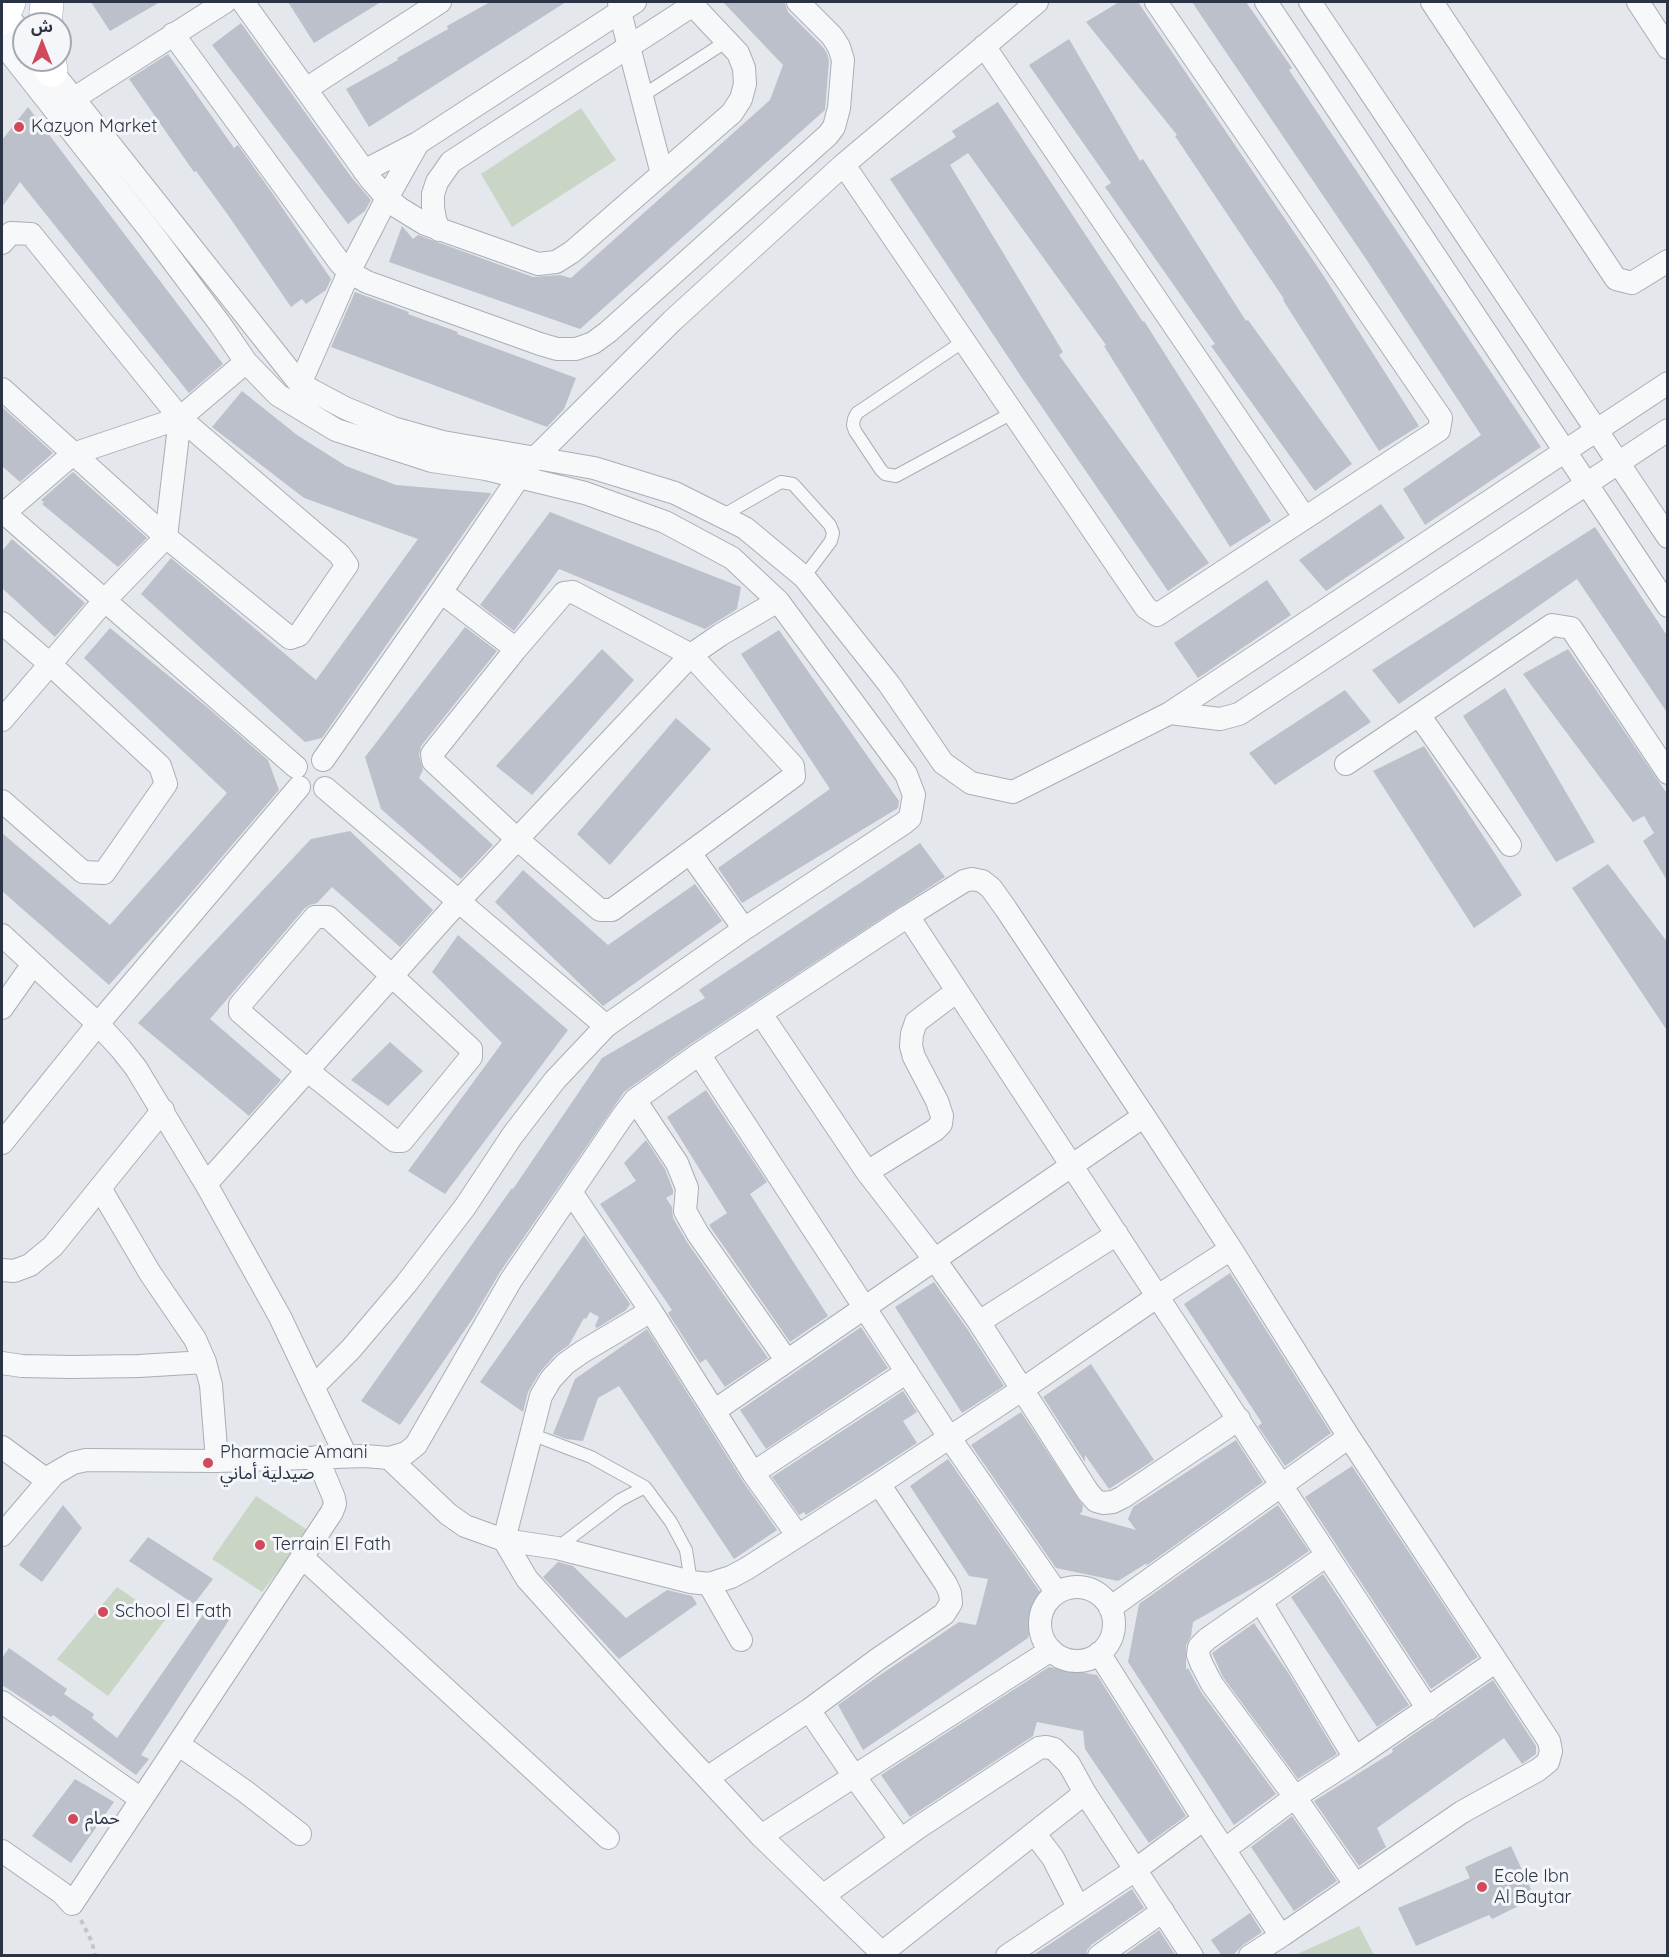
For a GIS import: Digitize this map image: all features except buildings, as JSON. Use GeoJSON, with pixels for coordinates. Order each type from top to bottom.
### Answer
{"type":"FeatureCollection","features":[{"type":"Feature","properties":{"kind":"street"},"geometry":{"type":"LineString","coordinates":[[73,99],[225,2]]}},
{"type":"Feature","properties":{"kind":"street"},"geometry":{"type":"LineString","coordinates":[[243,2],[364,171],[387,198],[411,217],[439,230],[529,262],[546,264],[556,262],[572,252],[732,113],[741,99],[745,84],[744,68],[738,53],[691,3],[451,162],[437,182],[434,194],[433,207],[439,230]]}},
{"type":"Feature","properties":{"kind":"street"},"geometry":{"type":"LineString","coordinates":[[306,89],[440,2]]}},
{"type":"Feature","properties":{"kind":"street"},"geometry":{"type":"LineString","coordinates":[[173,34],[340,263],[349,272],[368,282],[558,350],[576,349],[593,343],[617,324],[828,135],[834,127],[839,108],[843,60],[839,47],[831,36],[798,2]]}},
{"type":"Feature","properties":{"kind":"street"},"geometry":{"type":"LineString","coordinates":[[324,760],[519,477],[536,458],[672,321],[844,165],[1037,2]]}},
{"type":"Feature","properties":{"kind":"street"},"geometry":{"type":"LineString","coordinates":[[844,165],[1146,608],[1157,615],[1439,430],[1441,418],[1156,2]]}},
{"type":"Feature","properties":{"kind":"street"},"geometry":{"type":"LineString","coordinates":[[1266,2],[1668,606]]}},
{"type":"Feature","properties":{"kind":"street"},"geometry":{"type":"LineString","coordinates":[[1310,2],[1668,537]]}},
{"type":"Feature","properties":{"kind":"street"},"geometry":{"type":"LineString","coordinates":[[1432,2],[1616,279],[1632,283],[1668,261]]}},
{"type":"Feature","properties":{"kind":"street"},"geometry":{"type":"LineString","coordinates":[[1638,2],[1668,48]]}},
{"type":"Feature","properties":{"kind":"street"},"geometry":{"type":"LineString","coordinates":[[364,171],[418,143],[625,5],[629,46],[662,174]]}},
{"type":"Feature","properties":{"kind":"street"},"geometry":{"type":"LineString","coordinates":[[8,16],[152,233],[246,362],[278,395],[336,430],[432,461],[486,469],[585,493],[665,522],[732,558],[778,601],[906,774],[914,795],[910,818],[904,823],[744,929],[606,1026],[555,1080],[512,1136],[465,1208],[405,1284],[351,1349],[313,1387]]}},
{"type":"Feature","properties":{"kind":"street"},"geometry":{"type":"LineString","coordinates":[[984,46],[1305,518]]}},
{"type":"Feature","properties":{"kind":"street"},"geometry":{"type":"LineString","coordinates":[[54,72],[73,99],[300,384],[345,408],[393,428],[443,442],[594,468],[675,493],[745,528],[804,577],[889,684],[943,763],[971,783],[1013,792],[1170,713],[1668,383]]}},
{"type":"Feature","properties":{"kind":"street"},"geometry":{"type":"LineString","coordinates":[[300,384],[349,272],[418,143]]}},
{"type":"Feature","properties":{"kind":"street"},"geometry":{"type":"LineString","coordinates":[[2,243],[11,233],[31,234],[180,418],[339,554],[347,565],[299,635],[290,638],[166,537],[2,389]]}},
{"type":"Feature","properties":{"kind":"street"},"geometry":{"type":"LineString","coordinates":[[2,1143],[298,777],[301,761],[314,756],[324,760],[330,768],[329,783],[318,792],[311,793],[298,777],[105,600],[2,513],[73,454],[180,418],[246,362]]}},
{"type":"Feature","properties":{"kind":"street"},"geometry":{"type":"LineString","coordinates":[[2,720],[105,600],[166,537],[180,418]]}},
{"type":"Feature","properties":{"kind":"street"},"geometry":{"type":"LineString","coordinates":[[1170,713],[1220,719],[1239,714],[1668,430]]}},
{"type":"Feature","properties":{"kind":"street"},"geometry":{"type":"LineString","coordinates":[[441,592],[516,649]]}},
{"type":"Feature","properties":{"kind":"street"},"geometry":{"type":"LineString","coordinates":[[573,592],[691,655],[793,766],[794,776],[612,910],[600,910],[433,761],[432,754],[516,649],[564,593],[573,592]]}},
{"type":"Feature","properties":{"kind":"street"},"geometry":{"type":"LineString","coordinates":[[206,1184],[458,902],[691,655],[778,601]]}},
{"type":"Feature","properties":{"kind":"street"},"geometry":{"type":"LineString","coordinates":[[2,623],[50,664],[160,766],[166,784],[104,873],[83,872],[2,801]]}},
{"type":"Feature","properties":{"kind":"street"},"geometry":{"type":"LineString","coordinates":[[1346,764],[1552,625],[1571,628],[1668,773]]}},
{"type":"Feature","properties":{"kind":"street"},"geometry":{"type":"LineString","coordinates":[[1419,715],[1510,845]]}},
{"type":"Feature","properties":{"kind":"street"},"geometry":{"type":"LineString","coordinates":[[325,788],[606,1026]]}},
{"type":"Feature","properties":{"kind":"street"},"geometry":{"type":"LineString","coordinates":[[690,853],[744,929]]}},
{"type":"Feature","properties":{"kind":"street"},"geometry":{"type":"LineString","coordinates":[[2,1535],[63,1468],[86,1460],[217,1461],[346,1456],[389,1458],[406,1453],[416,1445],[511,1280],[635,1100],[699,1054],[908,916],[964,881],[972,879],[982,881],[991,888],[1144,1116],[1349,1437],[1549,1742],[1551,1751],[1548,1762],[1538,1770],[1462,1812],[1250,1956]]}},
{"type":"Feature","properties":{"kind":"street"},"geometry":{"type":"LineString","coordinates":[[908,916],[1428,1709]]}},
{"type":"Feature","properties":{"kind":"street"},"geometry":{"type":"LineString","coordinates":[[315,917],[328,917],[471,1049],[471,1057],[402,1141],[395,1141],[308,1071],[240,1012],[240,1005],[315,917]]}},
{"type":"Feature","properties":{"kind":"street"},"geometry":{"type":"LineString","coordinates":[[2,935],[98,1024],[136,1068],[206,1184],[280,1317],[346,1456]]}},
{"type":"Feature","properties":{"kind":"street"},"geometry":{"type":"LineString","coordinates":[[2,1008],[33,964]]}},
{"type":"Feature","properties":{"kind":"street"},"geometry":{"type":"LineString","coordinates":[[867,1172],[941,1124],[942,1116],[937,1101],[914,1057],[911,1046],[912,1034],[916,1022],[957,991]]}},
{"type":"Feature","properties":{"kind":"street"},"geometry":{"type":"LineString","coordinates":[[761,1014],[867,1172],[935,1260],[979,1322],[1096,1501],[1113,1502],[1123,1497],[1239,1419]]}},
{"type":"Feature","properties":{"kind":"street"},"geometry":{"type":"LineString","coordinates":[[699,1054],[949,1437],[1057,1593]]}},
{"type":"Feature","properties":{"kind":"street"},"geometry":{"type":"LineString","coordinates":[[635,1100],[677,1163],[687,1188],[685,1211],[698,1234],[787,1361]]}},
{"type":"Feature","properties":{"kind":"street"},"geometry":{"type":"LineString","coordinates":[[2,1270],[14,1271],[30,1265],[53,1246],[163,1110]]}},
{"type":"Feature","properties":{"kind":"street"},"geometry":{"type":"LineString","coordinates":[[714,1411],[1144,1116]]}},
{"type":"Feature","properties":{"kind":"street"},"geometry":{"type":"LineString","coordinates":[[100,1188],[150,1273],[195,1339],[205,1362],[211,1384],[217,1461]]}},
{"type":"Feature","properties":{"kind":"street"},"geometry":{"type":"LineString","coordinates":[[571,1192],[651,1311],[753,1473],[798,1536]]}},
{"type":"Feature","properties":{"kind":"street"},"geometry":{"type":"LineString","coordinates":[[979,1322],[1117,1234]]}},
{"type":"Feature","properties":{"kind":"street"},"geometry":{"type":"LineString","coordinates":[[389,1458],[455,1520],[465,1526],[504,1540],[557,1548],[700,1583],[739,1573],[798,1536],[879,1485],[1231,1249]]}},
{"type":"Feature","properties":{"kind":"street"},"geometry":{"type":"LineString","coordinates":[[651,1311],[565,1364],[551,1379],[541,1396],[504,1540],[527,1579],[761,1836],[884,1954],[1085,1793]]}},
{"type":"Feature","properties":{"kind":"street"},"geometry":{"type":"LineString","coordinates":[[2,1363],[22,1366],[71,1367],[205,1362]]}},
{"type":"Feature","properties":{"kind":"street"},"geometry":{"type":"LineString","coordinates":[[753,1473],[907,1372]]}},
{"type":"Feature","properties":{"kind":"street"},"geometry":{"type":"LineString","coordinates":[[1110,1608],[1349,1437]]}},
{"type":"Feature","properties":{"kind":"street"},"geometry":{"type":"LineString","coordinates":[[2,1448],[48,1482]]}},
{"type":"Feature","properties":{"kind":"street"},"geometry":{"type":"LineString","coordinates":[[2,1851],[62,1893],[72,1904],[332,1512],[335,1504],[334,1498],[317,1457]]}},
{"type":"Feature","properties":{"kind":"street"},"geometry":{"type":"LineString","coordinates":[[707,1778],[809,1710],[944,1614],[951,1603],[946,1584],[879,1485]]}},
{"type":"Feature","properties":{"kind":"street"},"geometry":{"type":"LineString","coordinates":[[1327,1555],[1207,1639],[1199,1647],[1198,1654],[1212,1684],[1355,1884]]}},
{"type":"Feature","properties":{"kind":"street"},"geometry":{"type":"LineString","coordinates":[[302,1557],[608,1838]]}},
{"type":"Feature","properties":{"kind":"street"},"geometry":{"type":"LineString","coordinates":[[700,1583],[741,1640]]}},
{"type":"Feature","properties":{"kind":"street"},"geometry":{"type":"LineString","coordinates":[[1069,1588],[1085,1588],[1100,1595],[1110,1608],[1113,1616],[1113,1632],[1110,1640],[1099,1653],[1092,1657],[1076,1661],[1060,1657],[1043,1639],[1040,1623],[1044,1607],[1048,1600],[1057,1593],[1069,1588]]}},
{"type":"Feature","properties":{"kind":"street"},"geometry":{"type":"LineString","coordinates":[[1261,1602],[1355,1758]]}},
{"type":"Feature","properties":{"kind":"street"},"geometry":{"type":"LineString","coordinates":[[761,1836],[1051,1650]]}},
{"type":"Feature","properties":{"kind":"street"},"geometry":{"type":"LineString","coordinates":[[1099,1653],[1203,1819],[1281,1936]]}},
{"type":"Feature","properties":{"kind":"street"},"geometry":{"type":"LineString","coordinates":[[1224,1850],[1295,1797],[1495,1662]]}},
{"type":"Feature","properties":{"kind":"street"},"geometry":{"type":"LineString","coordinates":[[2,1702],[141,1799]]}},
{"type":"Feature","properties":{"kind":"street"},"geometry":{"type":"LineString","coordinates":[[809,1710],[901,1840]]}},
{"type":"Feature","properties":{"kind":"street"},"geometry":{"type":"LineString","coordinates":[[178,1744],[300,1834]]}},
{"type":"Feature","properties":{"kind":"street"},"geometry":{"type":"LineString","coordinates":[[824,1895],[901,1840],[1040,1748],[1046,1747],[1054,1749],[1069,1764],[1085,1793],[1192,1956]]}},
{"type":"Feature","properties":{"kind":"street"},"geometry":{"type":"LineString","coordinates":[[1012,1954],[1078,1907],[1136,1870],[1203,1819]]}},
{"type":"Feature","properties":{"kind":"street"},"geometry":{"type":"LineString","coordinates":[[1034,1833],[1053,1858],[1078,1907]]}},
{"type":"Feature","properties":{"kind":"street"},"geometry":{"type":"LineString","coordinates":[[1099,1956],[1163,1911]]}},
{"type":"Feature","properties":{"kind":"lane"},"geometry":{"type":"LineString","coordinates":[[642,96],[727,40]]}},
{"type":"Feature","properties":{"kind":"lane"},"geometry":{"type":"LineString","coordinates":[[964,341],[857,413],[853,425],[855,431],[881,470],[885,474],[896,476],[1012,412]]}},
{"type":"Feature","properties":{"kind":"lane"},"geometry":{"type":"LineString","coordinates":[[722,516],[781,482],[793,484],[830,525],[834,533],[831,541],[804,577]]}},
{"type":"Feature","properties":{"kind":"lane"},"geometry":{"type":"LineString","coordinates":[[531,1434],[591,1457],[645,1487],[670,1522],[686,1550],[700,1583]]}},
{"type":"Feature","properties":{"kind":"lane"},"geometry":{"type":"LineString","coordinates":[[557,1548],[620,1500],[645,1487]]}},
{"type":"Feature","properties":{"kind":"path"},"geometry":{"type":"LineString","coordinates":[[72,1904],[92,1942],[95,1956]]}},
{"type":"Feature","properties":{"kind":"green space"},"geometry":{"type":"Polygon","coordinates":[[[581,108],[616,160],[512,227],[481,174],[581,108]]]}},
{"type":"Feature","properties":{"kind":"green space","name":"Terrain El Fath"},"geometry":{"type":"Polygon","coordinates":[[[256,1496],[309,1531],[262,1592],[212,1559],[256,1496]]]}},
{"type":"Feature","properties":{"kind":"green space"},"geometry":{"type":"Polygon","coordinates":[[[117,1587],[165,1620],[108,1696],[57,1659],[117,1587]]]}},
{"type":"Feature","properties":{"kind":"green space"},"geometry":{"type":"Polygon","coordinates":[[[1359,1926],[1374,1955],[1295,1955],[1359,1926]]]}},
{"type":"Feature","properties":{"kind":"place","name":"Kazyon Market"},"geometry":{"type":"Point","coordinates":[19,127]}},
{"type":"Feature","properties":{"kind":"place","name":"Pharmacie Amani صيدلية أماني"},"geometry":{"type":"Point","coordinates":[208,1463]}},
{"type":"Feature","properties":{"kind":"place","name":"Terrain El Fath"},"geometry":{"type":"Point","coordinates":[260,1545]}},
{"type":"Feature","properties":{"kind":"place","name":"School El Fath"},"geometry":{"type":"Point","coordinates":[103,1612]}},
{"type":"Feature","properties":{"kind":"place","name":"حمام"},"geometry":{"type":"Point","coordinates":[73,1819]}},
{"type":"Feature","properties":{"kind":"place","name":"Ecole Ibn Al Baytar"},"geometry":{"type":"Point","coordinates":[1482,1887]}}]}
